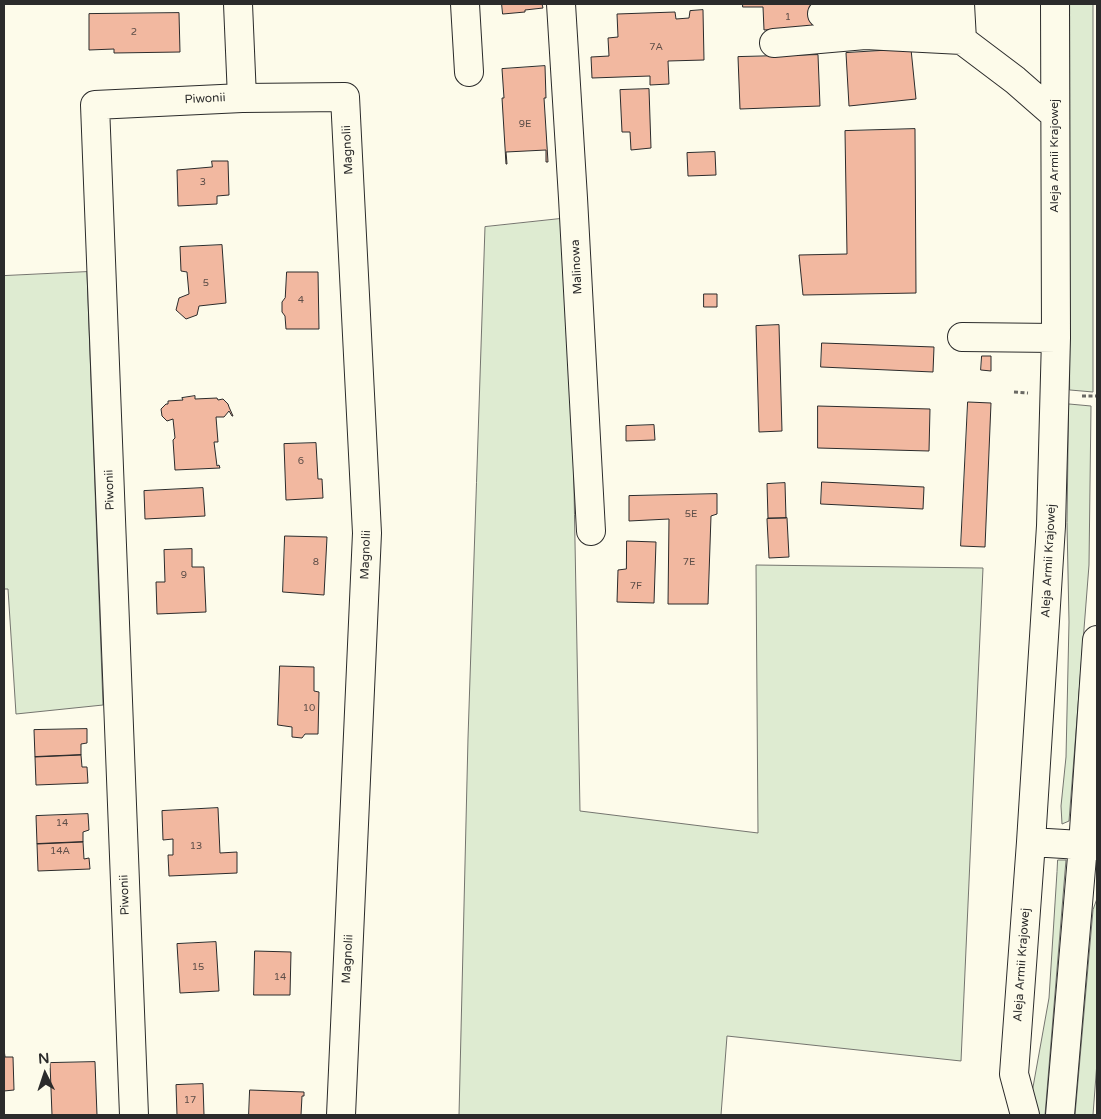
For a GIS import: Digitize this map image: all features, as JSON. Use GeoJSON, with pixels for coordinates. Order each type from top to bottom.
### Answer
{"type":"FeatureCollection","features":[{"type":"Feature","properties":{"kind":"street","name":"Piwonii"},"geometry":{"type":"LineString","coordinates":[[134,1115],[95,105],[242,98],[238,4]]}},
{"type":"Feature","properties":{"kind":"street"},"geometry":{"type":"LineString","coordinates":[[465,4],[468,72]]}},
{"type":"Feature","properties":{"kind":"street","name":"Malinowa"},"geometry":{"type":"LineString","coordinates":[[561,4],[591,531]]}},
{"type":"Feature","properties":{"kind":"street","name":"Aleja Armii Krajowej"},"geometry":{"type":"LineString","coordinates":[[1024,1115],[1014,1074],[1050,544],[1056,338],[1055,4]]}},
{"type":"Feature","properties":{"kind":"street"},"geometry":{"type":"LineString","coordinates":[[822,14],[922,12],[961,19],[1014,80],[1055,114]]}},
{"type":"Feature","properties":{"kind":"street"},"geometry":{"type":"LineString","coordinates":[[774,43],[865,35],[961,19]]}},
{"type":"Feature","properties":{"kind":"street","name":"Magnolii"},"geometry":{"type":"LineString","coordinates":[[242,98],[345,98],[367,533],[341,1115]]}},
{"type":"Feature","properties":{"kind":"street"},"geometry":{"type":"LineString","coordinates":[[962,337],[1056,338]]}},
{"type":"Feature","properties":{"kind":"street"},"geometry":{"type":"LineString","coordinates":[[1060,1115],[1090,846],[1097,640]]}},
{"type":"Feature","properties":{"kind":"street"},"geometry":{"type":"LineString","coordinates":[[1031,842],[1090,846]]}},
{"type":"Feature","properties":{"kind":"green space"},"geometry":{"type":"Polygon","coordinates":[[[1070,4],[1093,4],[1093,392],[1070,390],[1070,4]]]}},
{"type":"Feature","properties":{"kind":"green space"},"geometry":{"type":"Polygon","coordinates":[[[569,218],[580,811],[758,833],[756,565],[983,568],[961,1061],[727,1036],[721,1115],[459,1115],[468,738],[485,227],[569,218]]]}},
{"type":"Feature","properties":{"kind":"green space"},"geometry":{"type":"Polygon","coordinates":[[[87,272],[103,705],[16,714],[8,589],[4,589],[4,276],[87,272]]]}},
{"type":"Feature","properties":{"kind":"green space"},"geometry":{"type":"Polygon","coordinates":[[[1069,404],[1091,406],[1089,565],[1069,821],[1062,824],[1061,806],[1066,757],[1069,622],[1067,523],[1069,404]]]}},
{"type":"Feature","properties":{"kind":"green space"},"geometry":{"type":"Polygon","coordinates":[[[1058,860],[1066,860],[1045,1115],[1028,1115],[1049,998],[1058,860]]]}},
{"type":"Feature","properties":{"kind":"green space"},"geometry":{"type":"Polygon","coordinates":[[[1097,899],[1097,1062],[1093,1115],[1075,1115],[1093,910],[1097,899]]]}},
{"type":"Feature","properties":{"kind":"building"},"geometry":{"type":"Polygon","coordinates":[[[502,4],[542,4],[543,8],[503,14],[502,4]]]}},
{"type":"Feature","properties":{"kind":"building"},"geometry":{"type":"Polygon","coordinates":[[[743,4],[813,4],[814,27],[764,30],[763,7],[743,7],[743,4]]]}},
{"type":"Feature","properties":{"kind":"building"},"geometry":{"type":"Polygon","coordinates":[[[703,10],[704,60],[668,61],[669,84],[650,85],[650,76],[592,78],[591,57],[609,56],[608,38],[618,37],[617,14],[675,12],[676,19],[689,18],[690,11],[703,10]]]}},
{"type":"Feature","properties":{"kind":"building"},"geometry":{"type":"Polygon","coordinates":[[[179,13],[180,52],[114,53],[114,49],[89,50],[89,14],[179,13]]]}},
{"type":"Feature","properties":{"kind":"building"},"geometry":{"type":"Polygon","coordinates":[[[911,49],[916,99],[849,106],[846,53],[911,49]]]}},
{"type":"Feature","properties":{"kind":"building"},"geometry":{"type":"Polygon","coordinates":[[[818,55],[820,106],[740,109],[738,57],[818,55]]]}},
{"type":"Feature","properties":{"kind":"building"},"geometry":{"type":"Polygon","coordinates":[[[545,66],[546,98],[544,98],[548,162],[546,162],[546,150],[506,152],[506,164],[502,69],[545,66]]]}},
{"type":"Feature","properties":{"kind":"building"},"geometry":{"type":"Polygon","coordinates":[[[649,89],[651,148],[631,150],[630,132],[622,132],[620,90],[649,89]]]}},
{"type":"Feature","properties":{"kind":"building"},"geometry":{"type":"Polygon","coordinates":[[[915,129],[916,293],[803,295],[799,255],[847,254],[845,131],[915,129]]]}},
{"type":"Feature","properties":{"kind":"building"},"geometry":{"type":"Polygon","coordinates":[[[715,152],[716,175],[688,176],[687,153],[715,152]]]}},
{"type":"Feature","properties":{"kind":"building"},"geometry":{"type":"Polygon","coordinates":[[[212,161],[228,161],[229,195],[217,196],[217,204],[178,206],[177,170],[212,167],[212,161]]]}},
{"type":"Feature","properties":{"kind":"building"},"geometry":{"type":"Polygon","coordinates":[[[222,245],[226,303],[199,306],[197,315],[186,319],[176,310],[179,298],[189,294],[187,272],[181,271],[180,247],[222,245]]]}},
{"type":"Feature","properties":{"kind":"building"},"geometry":{"type":"Polygon","coordinates":[[[287,272],[318,272],[319,329],[286,329],[282,302],[285,298],[287,272]]]}},
{"type":"Feature","properties":{"kind":"building"},"geometry":{"type":"Polygon","coordinates":[[[704,294],[717,294],[717,307],[704,307],[704,294]]]}},
{"type":"Feature","properties":{"kind":"building"},"geometry":{"type":"Polygon","coordinates":[[[779,325],[782,431],[759,432],[756,326],[779,325]]]}},
{"type":"Feature","properties":{"kind":"building"},"geometry":{"type":"Polygon","coordinates":[[[822,343],[934,347],[933,372],[821,367],[822,343]]]}},
{"type":"Feature","properties":{"kind":"building"},"geometry":{"type":"Polygon","coordinates":[[[982,356],[991,356],[991,371],[981,370],[982,356]]]}},
{"type":"Feature","properties":{"kind":"building"},"geometry":{"type":"Polygon","coordinates":[[[195,396],[195,399],[223,399],[228,404],[233,416],[229,411],[224,417],[216,417],[218,442],[214,442],[217,466],[219,465],[220,468],[175,470],[173,419],[167,421],[162,416],[161,409],[168,404],[168,401],[183,400],[182,398],[195,396]]]}},
{"type":"Feature","properties":{"kind":"building"},"geometry":{"type":"Polygon","coordinates":[[[968,402],[991,403],[985,547],[961,546],[968,402]]]}},
{"type":"Feature","properties":{"kind":"building"},"geometry":{"type":"Polygon","coordinates":[[[818,406],[930,409],[929,451],[818,448],[818,406]]]}},
{"type":"Feature","properties":{"kind":"building"},"geometry":{"type":"Polygon","coordinates":[[[654,425],[655,440],[626,441],[626,426],[654,425]]]}},
{"type":"Feature","properties":{"kind":"building"},"geometry":{"type":"Polygon","coordinates":[[[316,443],[318,479],[322,479],[323,498],[286,500],[284,444],[316,443]]]}},
{"type":"Feature","properties":{"kind":"building"},"geometry":{"type":"Polygon","coordinates":[[[822,482],[924,487],[923,509],[821,504],[822,482]]]}},
{"type":"Feature","properties":{"kind":"building"},"geometry":{"type":"Polygon","coordinates":[[[785,483],[786,518],[768,518],[767,484],[785,483]]]}},
{"type":"Feature","properties":{"kind":"building"},"geometry":{"type":"Polygon","coordinates":[[[203,488],[205,516],[145,519],[144,491],[203,488]]]}},
{"type":"Feature","properties":{"kind":"building"},"geometry":{"type":"Polygon","coordinates":[[[717,494],[717,514],[711,516],[708,604],[668,604],[669,519],[629,521],[629,496],[717,494]]]}},
{"type":"Feature","properties":{"kind":"building"},"geometry":{"type":"Polygon","coordinates":[[[787,518],[789,557],[769,558],[767,519],[787,518]]]}},
{"type":"Feature","properties":{"kind":"building"},"geometry":{"type":"Polygon","coordinates":[[[285,536],[327,537],[324,595],[283,592],[285,536]]]}},
{"type":"Feature","properties":{"kind":"building"},"geometry":{"type":"Polygon","coordinates":[[[627,541],[656,542],[654,603],[617,602],[618,570],[626,569],[627,541]]]}},
{"type":"Feature","properties":{"kind":"building"},"geometry":{"type":"Polygon","coordinates":[[[192,549],[192,567],[204,567],[206,612],[157,614],[156,582],[165,582],[164,550],[192,549]]]}},
{"type":"Feature","properties":{"kind":"building"},"geometry":{"type":"Polygon","coordinates":[[[280,666],[314,667],[314,691],[319,692],[318,734],[305,734],[302,738],[292,737],[292,727],[278,725],[280,666]]]}},
{"type":"Feature","properties":{"kind":"building"},"geometry":{"type":"Polygon","coordinates":[[[87,729],[87,743],[81,744],[81,755],[35,757],[34,730],[87,729]]]}},
{"type":"Feature","properties":{"kind":"building"},"geometry":{"type":"Polygon","coordinates":[[[81,755],[82,767],[87,767],[88,783],[36,785],[35,757],[81,755]]]}},
{"type":"Feature","properties":{"kind":"building"},"geometry":{"type":"Polygon","coordinates":[[[218,808],[220,853],[237,852],[237,873],[169,876],[168,855],[173,855],[173,839],[163,840],[162,811],[218,808]]]}},
{"type":"Feature","properties":{"kind":"building"},"geometry":{"type":"Polygon","coordinates":[[[88,814],[89,830],[83,832],[83,842],[37,844],[36,816],[88,814]]]}},
{"type":"Feature","properties":{"kind":"building"},"geometry":{"type":"Polygon","coordinates":[[[83,842],[84,859],[89,858],[90,869],[38,871],[37,844],[83,842]]]}},
{"type":"Feature","properties":{"kind":"building"},"geometry":{"type":"Polygon","coordinates":[[[216,942],[219,991],[180,993],[177,944],[216,942]]]}},
{"type":"Feature","properties":{"kind":"building"},"geometry":{"type":"Polygon","coordinates":[[[255,951],[291,952],[290,995],[254,995],[255,951]]]}},
{"type":"Feature","properties":{"kind":"building"},"geometry":{"type":"Polygon","coordinates":[[[4,1049],[5,1057],[13,1057],[14,1090],[4,1091],[4,1049]]]}},
{"type":"Feature","properties":{"kind":"building"},"geometry":{"type":"Polygon","coordinates":[[[95,1062],[97,1115],[52,1115],[50,1063],[95,1062]]]}},
{"type":"Feature","properties":{"kind":"building"},"geometry":{"type":"Polygon","coordinates":[[[203,1084],[204,1115],[177,1115],[176,1085],[203,1084]]]}},
{"type":"Feature","properties":{"kind":"building"},"geometry":{"type":"Polygon","coordinates":[[[250,1090],[304,1092],[301,1115],[249,1115],[250,1090]]]}}]}
